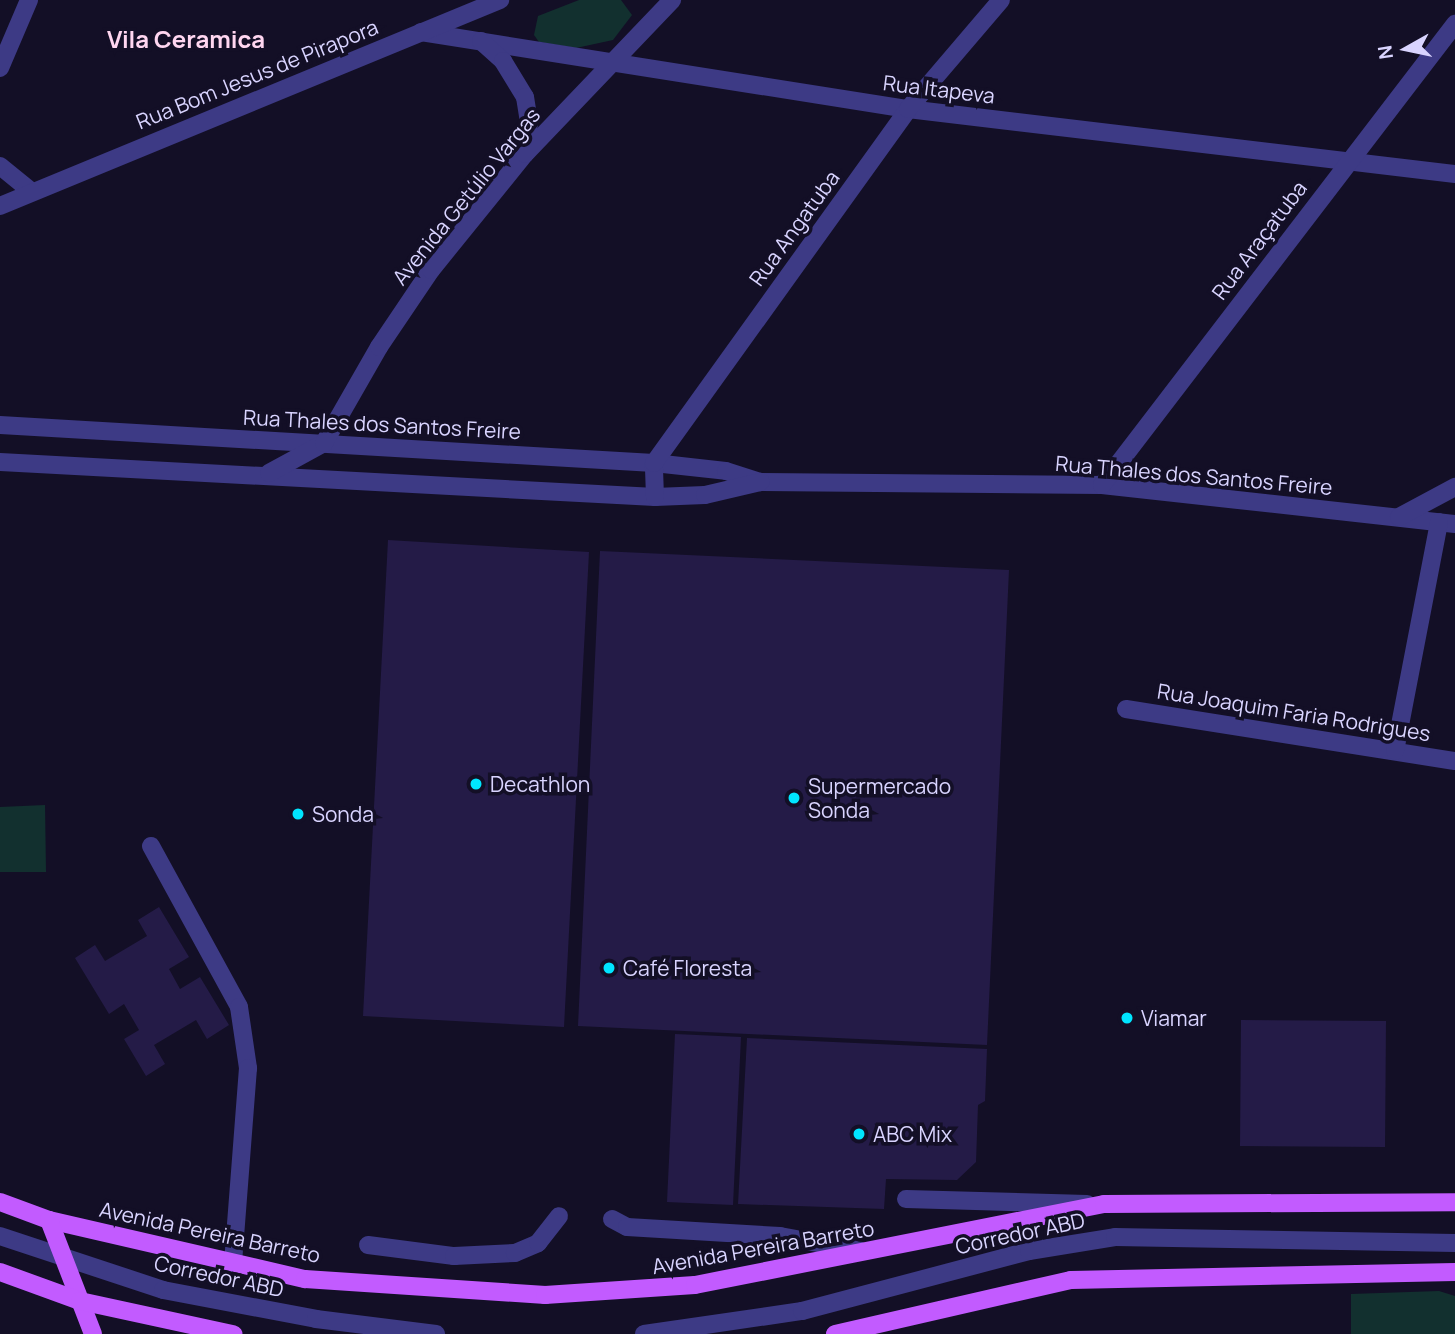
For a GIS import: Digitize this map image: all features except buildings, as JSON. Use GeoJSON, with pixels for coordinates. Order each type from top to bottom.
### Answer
{"type":"FeatureCollection","features":[{"type":"Feature","properties":{"kind":"main road","name":"Avenida Pereira Barreto"},"geometry":{"type":"LineString","coordinates":[[0,1202],[48,1220],[305,1279],[545,1295],[695,1285],[868,1253],[1104,1204],[1455,1202]]}},
{"type":"Feature","properties":{"kind":"main road"},"geometry":{"type":"LineString","coordinates":[[48,1220],[93,1334]]}},
{"type":"Feature","properties":{"kind":"main road"},"geometry":{"type":"LineString","coordinates":[[0,1272],[163,1328],[233,1334]]}},
{"type":"Feature","properties":{"kind":"main road"},"geometry":{"type":"LineString","coordinates":[[835,1334],[1071,1280],[1455,1272]]}},
{"type":"Feature","properties":{"kind":"street"},"geometry":{"type":"LineString","coordinates":[[0,68],[29,0]]}},
{"type":"Feature","properties":{"kind":"street","name":"Rua Bom Jesus de Pirapora"},"geometry":{"type":"LineString","coordinates":[[0,206],[30,190],[500,0]]}},
{"type":"Feature","properties":{"kind":"street","name":"Avenida Getúlio Vargas"},"geometry":{"type":"LineString","coordinates":[[324,443],[379,347],[431,270],[525,154],[672,0]]}},
{"type":"Feature","properties":{"kind":"street","name":"Rua Angatuba"},"geometry":{"type":"LineString","coordinates":[[654,463],[908,109],[1001,0]]}},
{"type":"Feature","properties":{"kind":"street","name":"Rua Araçatuba"},"geometry":{"type":"LineString","coordinates":[[1102,485],[1455,24]]}},
{"type":"Feature","properties":{"kind":"street","name":"Rua Itapeva"},"geometry":{"type":"LineString","coordinates":[[421,32],[479,39],[611,64],[908,109],[1349,159],[1455,174]]}},
{"type":"Feature","properties":{"kind":"street"},"geometry":{"type":"LineString","coordinates":[[479,39],[503,61],[525,97],[529,123],[525,154]]}},
{"type":"Feature","properties":{"kind":"street"},"geometry":{"type":"LineString","coordinates":[[0,166],[30,190]]}},
{"type":"Feature","properties":{"kind":"street","name":"Rua Thales dos Santos Freire"},"geometry":{"type":"LineString","coordinates":[[0,425],[654,463],[701,467],[760,481],[1102,485],[1447,524]]}},
{"type":"Feature","properties":{"kind":"street"},"geometry":{"type":"LineString","coordinates":[[259,477],[286,468],[324,443]]}},
{"type":"Feature","properties":{"kind":"street","name":"Rua Thales dos Santos Freire"},"geometry":{"type":"LineString","coordinates":[[0,462],[655,497],[705,495],[760,481]]}},
{"type":"Feature","properties":{"kind":"street"},"geometry":{"type":"LineString","coordinates":[[654,463],[655,497]]}},
{"type":"Feature","properties":{"kind":"street"},"geometry":{"type":"LineString","coordinates":[[1399,517],[1455,487]]}},
{"type":"Feature","properties":{"kind":"street"},"geometry":{"type":"LineString","coordinates":[[1395,751],[1447,524]]}},
{"type":"Feature","properties":{"kind":"street","name":"Rua Joaquim Faria Rodrigues"},"geometry":{"type":"LineString","coordinates":[[1126,709],[1455,761]]}},
{"type":"Feature","properties":{"kind":"street"},"geometry":{"type":"LineString","coordinates":[[151,846],[239,1007],[248,1068],[233,1263]]}},
{"type":"Feature","properties":{"kind":"street"},"geometry":{"type":"LineString","coordinates":[[906,1199],[1104,1204]]}},
{"type":"Feature","properties":{"kind":"street"},"geometry":{"type":"LineString","coordinates":[[368,1245],[454,1256],[514,1253],[538,1244],[559,1216]]}},
{"type":"Feature","properties":{"kind":"street"},"geometry":{"type":"LineString","coordinates":[[612,1219],[627,1227],[780,1236],[868,1253]]}},
{"type":"Feature","properties":{"kind":"street","name":"Corredor ABD"},"geometry":{"type":"LineString","coordinates":[[0,1236],[163,1290],[316,1319],[436,1334]]}},
{"type":"Feature","properties":{"kind":"street","name":"Corredor ABD"},"geometry":{"type":"LineString","coordinates":[[644,1334],[802,1311],[1029,1251],[1115,1237],[1455,1243]]}},
{"type":"Feature","properties":{"kind":"green space"},"geometry":{"type":"Polygon","coordinates":[[[579,0],[621,0],[632,15],[613,40],[576,48],[539,42],[534,35],[538,16],[579,0]]]}},
{"type":"Feature","properties":{"kind":"green space"},"geometry":{"type":"Polygon","coordinates":[[[45,805],[46,872],[0,872],[0,807],[45,805]]]}},
{"type":"Feature","properties":{"kind":"green space"},"geometry":{"type":"Polygon","coordinates":[[[1439,1291],[1455,1296],[1455,1334],[1351,1334],[1351,1294],[1439,1291]]]}},
{"type":"Feature","properties":{"kind":"place","name":"Decathlon"},"geometry":{"type":"Point","coordinates":[476,784]}},
{"type":"Feature","properties":{"kind":"place","name":"Supermercado Sonda"},"geometry":{"type":"Point","coordinates":[794,798]}},
{"type":"Feature","properties":{"kind":"place","name":"Sonda"},"geometry":{"type":"Point","coordinates":[298,814]}},
{"type":"Feature","properties":{"kind":"place","name":"Café Floresta"},"geometry":{"type":"Point","coordinates":[609,968]}},
{"type":"Feature","properties":{"kind":"place","name":"Viamar"},"geometry":{"type":"Point","coordinates":[1127,1018]}},
{"type":"Feature","properties":{"kind":"place","name":"ABC Mix"},"geometry":{"type":"Point","coordinates":[859,1134]}},
{"type":"Feature","properties":{"kind":"district","name":"Vila Ceramica"},"geometry":{"type":"Point","coordinates":[186,39]}}]}
